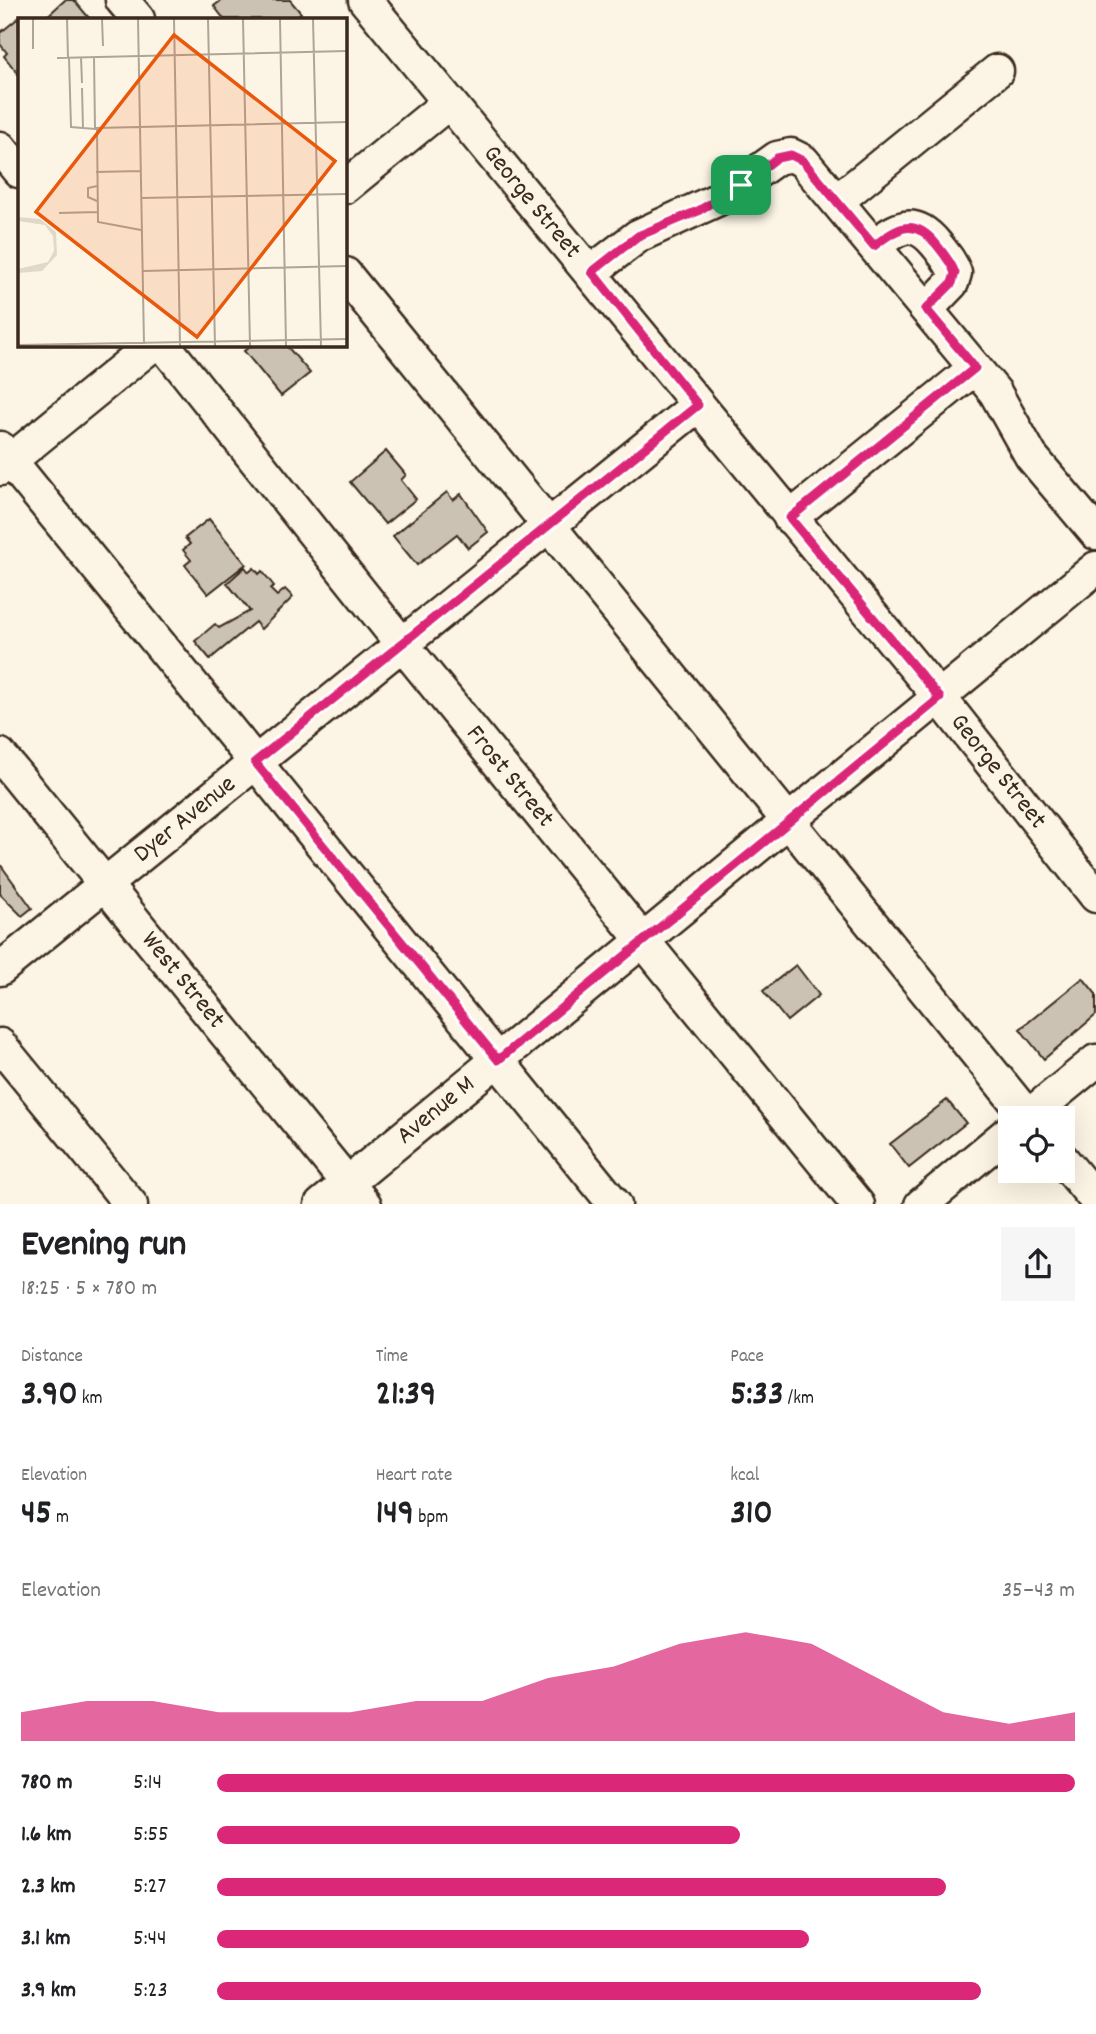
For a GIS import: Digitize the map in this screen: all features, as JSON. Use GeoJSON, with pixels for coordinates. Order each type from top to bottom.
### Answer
{"type":"FeatureCollection","features":[{"type":"Feature","properties":{"kind":"street"},"geometry":{"type":"LineString","coordinates":[[122,0],[137,18]]}},
{"type":"Feature","properties":{"kind":"street","name":"George Street"},"geometry":{"type":"LineString","coordinates":[[365,0],[448,103],[592,272],[790,518],[940,698],[1096,896]]}},
{"type":"Feature","properties":{"kind":"street"},"geometry":{"type":"LineString","coordinates":[[837,201],[997,71]]}},
{"type":"Feature","properties":{"kind":"street"},"geometry":{"type":"LineString","coordinates":[[346,186],[448,103]]}},
{"type":"Feature","properties":{"kind":"street"},"geometry":{"type":"LineString","coordinates":[[0,148],[18,170]]}},
{"type":"Feature","properties":{"kind":"street"},"geometry":{"type":"LineString","coordinates":[[592,272],[638,236],[721,198],[777,158],[791,155],[803,161],[1006,407],[1031,456],[1096,533]]}},
{"type":"Feature","properties":{"kind":"street"},"geometry":{"type":"LineString","coordinates":[[874,246],[902,228],[916,227],[926,232],[955,273],[952,283],[926,309]]}},
{"type":"Feature","properties":{"kind":"street"},"geometry":{"type":"LineString","coordinates":[[346,275],[789,822],[1011,1106]]}},
{"type":"Feature","properties":{"kind":"street"},"geometry":{"type":"LineString","coordinates":[[151,346],[3,459],[255,762],[614,1204]]}},
{"type":"Feature","properties":{"kind":"street","name":"Frost Street"},"geometry":{"type":"LineString","coordinates":[[165,346],[401,643],[857,1204]]}},
{"type":"Feature","properties":{"kind":"street"},"geometry":{"type":"LineString","coordinates":[[790,518],[975,368]]}},
{"type":"Feature","properties":{"kind":"street","name":"Dyer Avenue"},"geometry":{"type":"LineString","coordinates":[[0,969],[547,524],[698,405]]}},
{"type":"Feature","properties":{"kind":"street","name":"Avenue M"},"geometry":{"type":"LineString","coordinates":[[324,1204],[356,1194],[498,1060],[1096,568]]}},
{"type":"Feature","properties":{"kind":"street","name":"West Street"},"geometry":{"type":"LineString","coordinates":[[0,755],[356,1194]]}},
{"type":"Feature","properties":{"kind":"street"},"geometry":{"type":"LineString","coordinates":[[0,1045],[130,1204]]}},
{"type":"Feature","properties":{"kind":"street"},"geometry":{"type":"LineString","coordinates":[[1041,1106],[1096,1061]]}},
{"type":"Feature","properties":{"kind":"street"},"geometry":{"type":"LineString","coordinates":[[922,1204],[998,1142]]}},
{"type":"Feature","properties":{"kind":"street"},"geometry":{"type":"LineString","coordinates":[[1075,1175],[1096,1200]]}},
{"type":"Feature","properties":{"kind":"building"},"geometry":{"type":"Polygon","coordinates":[[[65,0],[74,0],[89,18],[45,18],[65,0]]]}},
{"type":"Feature","properties":{"kind":"building"},"geometry":{"type":"Polygon","coordinates":[[[222,0],[290,0],[301,13],[294,18],[223,18],[214,6],[222,0]]]}},
{"type":"Feature","properties":{"kind":"building"},"geometry":{"type":"Polygon","coordinates":[[[18,18],[18,74],[4,56],[7,53],[0,44],[0,33],[18,18]]]}},
{"type":"Feature","properties":{"kind":"building"},"geometry":{"type":"Polygon","coordinates":[[[251,346],[287,346],[310,373],[281,396],[244,351],[251,346]]]}},
{"type":"Feature","properties":{"kind":"building"},"geometry":{"type":"Polygon","coordinates":[[[386,451],[406,475],[401,480],[416,499],[385,524],[350,482],[386,451]]]}},
{"type":"Feature","properties":{"kind":"building"},"geometry":{"type":"Polygon","coordinates":[[[447,492],[453,500],[461,494],[488,532],[468,548],[457,534],[417,565],[393,536],[447,492]]]}},
{"type":"Feature","properties":{"kind":"building"},"geometry":{"type":"Polygon","coordinates":[[[209,519],[246,564],[208,594],[185,565],[191,560],[183,550],[190,544],[185,538],[209,519]]]}},
{"type":"Feature","properties":{"kind":"building"},"geometry":{"type":"Polygon","coordinates":[[[245,567],[249,572],[254,568],[259,574],[262,571],[274,586],[270,589],[277,596],[285,589],[293,597],[261,629],[255,622],[210,659],[195,641],[215,624],[219,628],[250,611],[227,583],[245,567]]]}},
{"type":"Feature","properties":{"kind":"building"},"geometry":{"type":"Polygon","coordinates":[[[0,864],[32,908],[22,916],[0,894],[0,864]]]}},
{"type":"Feature","properties":{"kind":"building"},"geometry":{"type":"Polygon","coordinates":[[[796,965],[819,995],[787,1021],[763,991],[796,965]]]}},
{"type":"Feature","properties":{"kind":"building"},"geometry":{"type":"Polygon","coordinates":[[[1083,978],[1096,994],[1096,1015],[1044,1059],[1020,1029],[1083,978]]]}},
{"type":"Feature","properties":{"kind":"building"},"geometry":{"type":"Polygon","coordinates":[[[947,1100],[966,1123],[909,1168],[890,1144],[947,1100]]]}},
{"type":"Feature","properties":{"kind":"route"},"geometry":{"type":"LineString","coordinates":[[791,155],[803,161],[874,246],[890,233],[902,228],[916,227],[926,232],[951,263],[955,273],[952,283],[941,297],[926,309],[975,368],[790,518],[940,698],[498,1060],[255,762],[698,405],[592,272],[638,236],[698,211],[741,185],[777,158],[791,155]]}}]}
